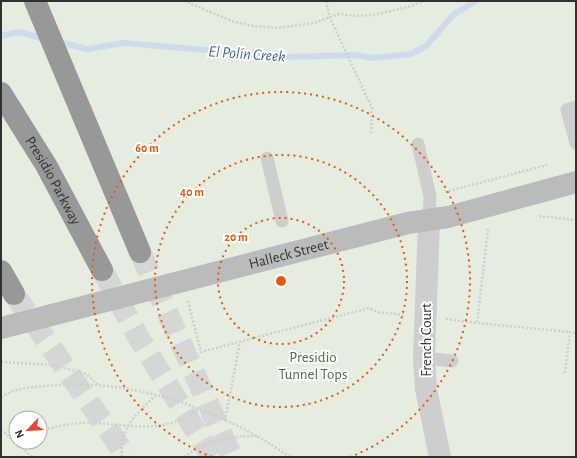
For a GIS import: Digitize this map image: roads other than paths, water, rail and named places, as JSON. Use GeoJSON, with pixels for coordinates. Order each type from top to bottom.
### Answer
{"type":"FeatureCollection","features":[{"type":"Feature","properties":{"kind":"highway"},"geometry":{"type":"LineString","coordinates":[[35,1],[140,252]]}},
{"type":"Feature","properties":{"kind":"highway","name":"Presidio Parkway"},"geometry":{"type":"LineString","coordinates":[[1,93],[46,165],[102,270]]}},
{"type":"Feature","properties":{"kind":"highway"},"geometry":{"type":"LineString","coordinates":[[1,270],[8,288]]}},
{"type":"Feature","properties":{"kind":"street","name":"Halleck Street"},"geometry":{"type":"LineString","coordinates":[[1,328],[408,223],[429,221],[576,182]]}},
{"type":"Feature","properties":{"kind":"street","name":"French Court"},"geometry":{"type":"LineString","coordinates":[[429,221],[424,358],[426,389],[440,457]]}},
{"type":"Feature","properties":{"kind":"lane"},"geometry":{"type":"LineString","coordinates":[[576,107],[567,110],[576,143]]}},
{"type":"Feature","properties":{"kind":"lane"},"geometry":{"type":"LineString","coordinates":[[418,144],[430,196],[429,221]]}},
{"type":"Feature","properties":{"kind":"lane"},"geometry":{"type":"LineString","coordinates":[[267,158],[282,221]]}},
{"type":"Feature","properties":{"kind":"lane"},"geometry":{"type":"LineString","coordinates":[[424,358],[452,361]]}},
{"type":"Feature","properties":{"kind":"waterway","name":"El Polín Creek"},"geometry":{"type":"LineString","coordinates":[[58,42],[88,49],[124,43],[286,57],[356,55],[373,58],[411,54],[426,46],[454,14],[476,1]]}},
{"type":"Feature","properties":{"kind":"waterway","name":"El Polín Creek"},"geometry":{"type":"LineString","coordinates":[[1,36],[19,32],[45,39]]}},
{"type":"Feature","properties":{"kind":"tunnel"},"geometry":{"type":"LineString","coordinates":[[140,252],[232,457]]}},
{"type":"Feature","properties":{"kind":"tunnel"},"geometry":{"type":"LineString","coordinates":[[102,270],[140,340],[212,457]]}},
{"type":"Feature","properties":{"kind":"tunnel"},"geometry":{"type":"LineString","coordinates":[[14,294],[127,457]]}},
{"type":"Feature","properties":{"kind":"park label","name":"Presidio Tunnel Tops"},"geometry":{"type":"Point","coordinates":[313,366]}}]}
